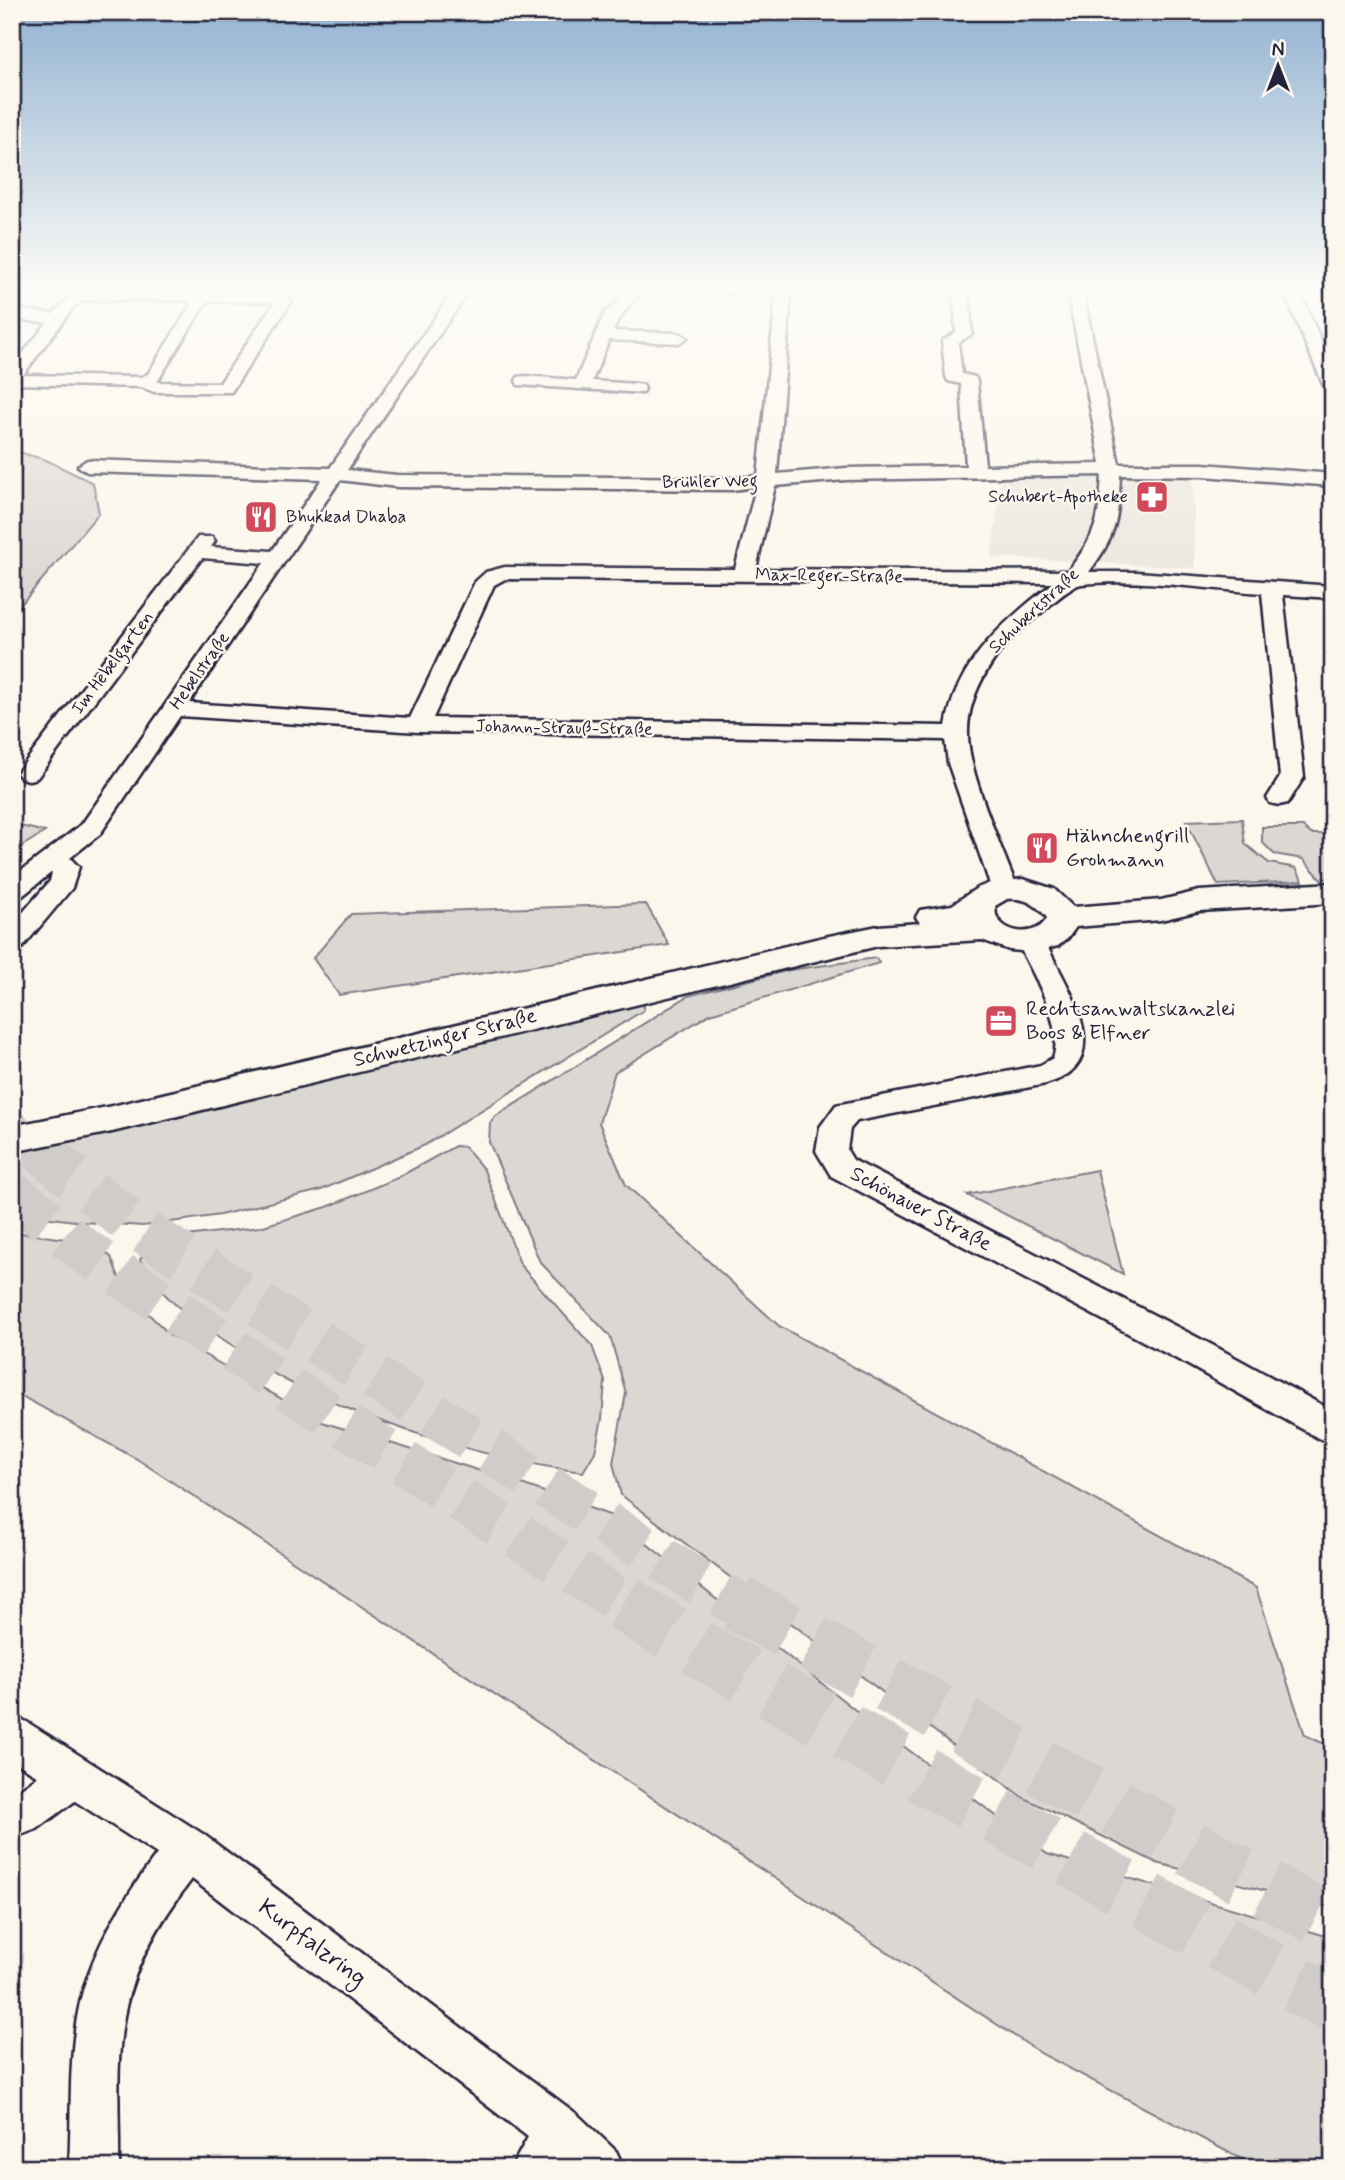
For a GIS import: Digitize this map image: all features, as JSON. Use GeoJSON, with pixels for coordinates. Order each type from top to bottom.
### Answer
{"type":"FeatureCollection","features":[{"type":"Feature","properties":{"kind":"street","name":"Hebelstraße"},"geometry":{"type":"LineString","coordinates":[[12,891],[86,835],[394,390]]}},
{"type":"Feature","properties":{"kind":"street"},"geometry":{"type":"LineString","coordinates":[[744,575],[767,481],[778,390]]}},
{"type":"Feature","properties":{"kind":"street"},"geometry":{"type":"LineString","coordinates":[[969,390],[976,471]]}},
{"type":"Feature","properties":{"kind":"street","name":"Schubertstraße"},"geometry":{"type":"LineString","coordinates":[[991,908],[960,763],[956,733],[961,704],[973,676],[990,649],[1015,623],[1074,576],[1099,545],[1110,516],[1111,469],[1095,390]]}},
{"type":"Feature","properties":{"kind":"street","name":"Brühler Weg"},"geometry":{"type":"LineString","coordinates":[[87,466],[337,474],[397,481],[732,484],[846,474],[1111,469],[1203,470],[1333,480]]}},
{"type":"Feature","properties":{"kind":"street","name":"Im Hebelgarten"},"geometry":{"type":"LineString","coordinates":[[29,773],[201,546],[279,558]]}},
{"type":"Feature","properties":{"kind":"street","name":"Max-Reger-Straße"},"geometry":{"type":"LineString","coordinates":[[418,725],[485,582],[493,576],[505,573],[1074,576],[1333,592]]}},
{"type":"Feature","properties":{"kind":"street"},"geometry":{"type":"LineString","coordinates":[[1272,587],[1292,777],[1279,798]]}},
{"type":"Feature","properties":{"kind":"street","name":"Johann-Strauß-Straße"},"geometry":{"type":"LineString","coordinates":[[174,709],[418,725],[956,733]]}},
{"type":"Feature","properties":{"kind":"street"},"geometry":{"type":"LineString","coordinates":[[12,942],[63,882],[66,867],[54,858]]}},
{"type":"Feature","properties":{"kind":"street"},"geometry":{"type":"LineString","coordinates":[[1056,908],[1057,931],[1051,936],[1031,942],[1011,940],[991,908],[1015,889],[1056,908],[1161,910],[1199,901],[1333,893]]}},
{"type":"Feature","properties":{"kind":"street","name":"Schwetzinger Straße"},"geometry":{"type":"LineString","coordinates":[[12,1139],[112,1119],[582,1004],[991,908]]}},
{"type":"Feature","properties":{"kind":"street","name":"Schönauer Straße"},"geometry":{"type":"LineString","coordinates":[[1031,942],[1065,1016],[1070,1053],[1061,1067],[1046,1074],[846,1112],[835,1127],[831,1151],[842,1168],[1202,1356],[1333,1429]]}},
{"type":"Feature","properties":{"kind":"street","name":"Kurpfalzring"},"geometry":{"type":"LineString","coordinates":[[12,1735],[188,1849],[548,2150],[599,2168]]}},
{"type":"Feature","properties":{"kind":"street"},"geometry":{"type":"LineString","coordinates":[[12,1817],[22,1815],[73,1776]]}},
{"type":"Feature","properties":{"kind":"street"},"geometry":{"type":"LineString","coordinates":[[94,2168],[98,2032],[112,1978],[130,1934],[160,1883],[188,1849]]}},
{"type":"Feature","properties":{"kind":"shaded area"},"geometry":{"type":"Polygon","coordinates":[[[12,450],[46,460],[93,483],[99,513],[12,615],[12,450]]]}},
{"type":"Feature","properties":{"kind":"shaded area"},"geometry":{"type":"Polygon","coordinates":[[[1193,473],[1195,568],[991,557],[1002,474],[1193,473]]]}},
{"type":"Feature","properties":{"kind":"shaded area"},"geometry":{"type":"Polygon","coordinates":[[[1242,819],[1245,844],[1269,863],[1296,868],[1303,881],[1218,885],[1186,821],[1242,819]]]}},
{"type":"Feature","properties":{"kind":"shaded area"},"geometry":{"type":"Polygon","coordinates":[[[12,824],[45,832],[12,852],[12,824]]]}},
{"type":"Feature","properties":{"kind":"shaded area"},"geometry":{"type":"Polygon","coordinates":[[[1262,827],[1303,827],[1311,834],[1333,834],[1333,878],[1321,879],[1303,859],[1274,854],[1262,842],[1262,827]]]}},
{"type":"Feature","properties":{"kind":"shaded area"},"geometry":{"type":"Polygon","coordinates":[[[646,904],[669,945],[339,995],[313,958],[351,914],[646,904]]]}},
{"type":"Feature","properties":{"kind":"shaded area"},"geometry":{"type":"Polygon","coordinates":[[[876,958],[879,963],[710,1014],[615,1072],[599,1123],[626,1185],[779,1326],[1256,1588],[1305,1735],[1333,1748],[1333,1908],[1157,1863],[1022,1797],[621,1495],[613,1463],[626,1393],[610,1336],[540,1262],[489,1142],[490,1123],[496,1116],[688,996],[790,970],[876,958]]]}},
{"type":"Feature","properties":{"kind":"shaded area"},"geometry":{"type":"Polygon","coordinates":[[[644,1002],[644,1010],[425,1145],[321,1190],[220,1215],[143,1226],[12,1213],[12,1151],[644,1002]]]}},
{"type":"Feature","properties":{"kind":"shaded area"},"geometry":{"type":"Polygon","coordinates":[[[455,1146],[465,1147],[484,1170],[521,1266],[592,1346],[605,1381],[602,1419],[595,1452],[583,1472],[470,1449],[393,1426],[320,1397],[263,1367],[177,1306],[157,1286],[140,1260],[146,1249],[162,1239],[260,1227],[327,1207],[397,1178],[455,1146]]]}},
{"type":"Feature","properties":{"kind":"shaded area"},"geometry":{"type":"Polygon","coordinates":[[[1097,1170],[1123,1274],[967,1195],[1097,1170]]]}},
{"type":"Feature","properties":{"kind":"shaded area"},"geometry":{"type":"Polygon","coordinates":[[[12,1232],[90,1242],[111,1257],[124,1290],[170,1335],[322,1422],[510,1480],[612,1516],[854,1709],[1047,1854],[1333,1938],[1333,2168],[1258,2168],[1042,2054],[137,1459],[12,1391],[12,1232]]]}},
{"type":"Feature","properties":{"kind":"tunnel"},"geometry":{"type":"LineString","coordinates":[[12,1128],[40,1151]]}},
{"type":"Feature","properties":{"kind":"tunnel"},"geometry":{"type":"LineString","coordinates":[[38,1149],[136,1227],[698,1582],[740,1605]]}},
{"type":"Feature","properties":{"kind":"tunnel"},"geometry":{"type":"LineString","coordinates":[[12,1193],[85,1251],[340,1422],[626,1605]]}},
{"type":"Feature","properties":{"kind":"tunnel"},"geometry":{"type":"LineString","coordinates":[[623,1603],[672,1634],[1333,2005]]}},
{"type":"Feature","properties":{"kind":"tunnel"},"geometry":{"type":"LineString","coordinates":[[737,1603],[1333,1925]]}},
{"type":"Feature","properties":{"kind":"place","name":"Schubert-Apotheke"},"geometry":{"type":"Point","coordinates":[1152,497]}},
{"type":"Feature","properties":{"kind":"place","name":"Bhukkad Dhaba"},"geometry":{"type":"Point","coordinates":[261,517]}},
{"type":"Feature","properties":{"kind":"place","name":"Hähnchengrill Grohmann"},"geometry":{"type":"Point","coordinates":[1042,848]}},
{"type":"Feature","properties":{"kind":"place","name":"Rechtsanwaltskanzlei Boos & Elfner"},"geometry":{"type":"Point","coordinates":[1001,1021]}}]}
